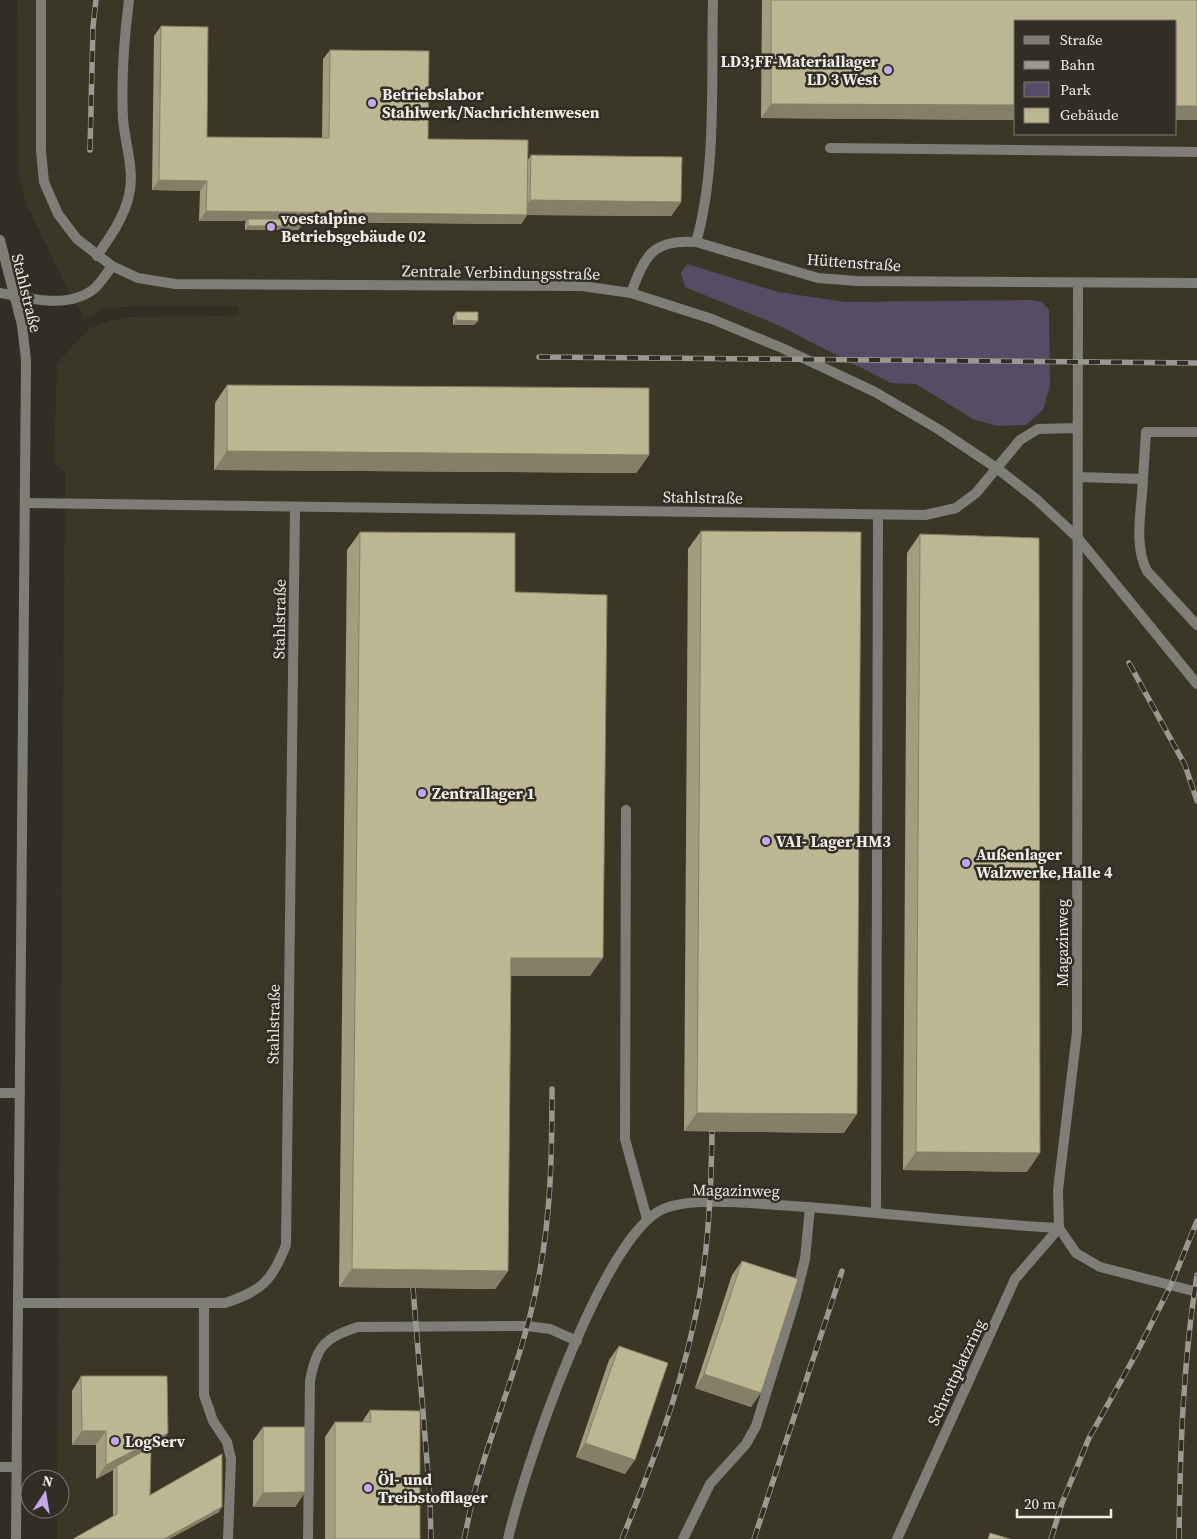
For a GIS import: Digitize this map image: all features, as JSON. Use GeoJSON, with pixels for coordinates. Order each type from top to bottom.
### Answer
{"type":"FeatureCollection","features":[{"type":"Feature","properties":{"kind":"street","name":"Zentrale Verbindungsstraße"},"geometry":{"type":"LineString","coordinates":[[41,0],[41,152],[44,182],[58,214],[77,239],[112,266],[138,278],[175,284],[582,286],[631,293],[673,304],[712,319],[782,348],[875,392],[998,469],[1036,499],[1077,537],[1197,684]]}},
{"type":"Feature","properties":{"kind":"street"},"geometry":{"type":"LineString","coordinates":[[97,256],[113,233],[124,212],[130,194],[131,176],[123,120],[122,82],[130,0]]}},
{"type":"Feature","properties":{"kind":"street"},"geometry":{"type":"LineString","coordinates":[[696,242],[705,203],[710,141],[712,0]]}},
{"type":"Feature","properties":{"kind":"street"},"geometry":{"type":"LineString","coordinates":[[830,148],[1197,152]]}},
{"type":"Feature","properties":{"kind":"street","name":"Stahlstraße"},"geometry":{"type":"LineString","coordinates":[[0,240],[22,325],[26,360],[16,1539]]}},
{"type":"Feature","properties":{"kind":"street","name":"Hüttenstraße"},"geometry":{"type":"LineString","coordinates":[[631,293],[649,253],[661,246],[678,241],[696,242],[818,278],[857,281],[1197,284]]}},
{"type":"Feature","properties":{"kind":"street"},"geometry":{"type":"LineString","coordinates":[[0,293],[49,302],[72,298],[95,288],[112,266]]}},
{"type":"Feature","properties":{"kind":"street"},"geometry":{"type":"LineString","coordinates":[[1077,537],[1078,282]]}},
{"type":"Feature","properties":{"kind":"street","name":"Stahlstraße"},"geometry":{"type":"LineString","coordinates":[[26,503],[924,515],[956,508],[976,493],[998,469],[1020,440],[1038,429],[1077,428]]}},
{"type":"Feature","properties":{"kind":"street"},"geometry":{"type":"LineString","coordinates":[[1197,432],[1146,432],[1140,546],[1142,560],[1147,571],[1197,625]]}},
{"type":"Feature","properties":{"kind":"street"},"geometry":{"type":"LineString","coordinates":[[1078,477],[1144,479]]}},
{"type":"Feature","properties":{"kind":"street","name":"Stahlstraße"},"geometry":{"type":"LineString","coordinates":[[18,1303],[225,1303],[251,1295],[267,1283],[286,1245],[295,506]]}},
{"type":"Feature","properties":{"kind":"street"},"geometry":{"type":"LineString","coordinates":[[876,1212],[878,514]]}},
{"type":"Feature","properties":{"kind":"street","name":"Magazinweg"},"geometry":{"type":"LineString","coordinates":[[508,1539],[534,1451],[577,1340],[613,1264],[647,1219],[664,1209],[687,1203],[810,1207],[1059,1228],[1058,1190],[1077,1032],[1077,537]]}},
{"type":"Feature","properties":{"kind":"street"},"geometry":{"type":"LineString","coordinates":[[626,810],[625,1139],[647,1219]]}},
{"type":"Feature","properties":{"kind":"street"},"geometry":{"type":"LineString","coordinates":[[0,1093],[20,1093]]}},
{"type":"Feature","properties":{"kind":"street"},"geometry":{"type":"LineString","coordinates":[[683,1539],[710,1484],[742,1450],[756,1426],[805,1259],[810,1207]]}},
{"type":"Feature","properties":{"kind":"street"},"geometry":{"type":"LineString","coordinates":[[1059,1228],[1076,1253],[1100,1267],[1197,1292]]}},
{"type":"Feature","properties":{"kind":"street","name":"Schrottplatzring"},"geometry":{"type":"LineString","coordinates":[[896,1539],[1015,1279],[1059,1228]]}},
{"type":"Feature","properties":{"kind":"street"},"geometry":{"type":"LineString","coordinates":[[204,1303],[204,1395],[214,1421],[227,1442],[231,1459],[228,1539]]}},
{"type":"Feature","properties":{"kind":"street"},"geometry":{"type":"LineString","coordinates":[[308,1539],[310,1381],[314,1360],[323,1344],[339,1333],[358,1328],[527,1326],[550,1328],[577,1340]]}},
{"type":"Feature","properties":{"kind":"street"},"geometry":{"type":"LineString","coordinates":[[0,1466],[17,1467]]}},
{"type":"Feature","properties":{"kind":"shaded area"},"geometry":{"type":"Polygon","coordinates":[[[17,0],[1197,0],[1197,1539],[57,1539],[57,1519],[70,1519],[70,1469],[57,1469],[65,473],[57,466],[54,456],[57,364],[90,328],[111,320],[132,317],[239,316],[238,306],[131,306],[108,308],[85,318],[72,298],[26,204],[18,171],[17,0]]]}},
{"type":"Feature","properties":{"kind":"green space"},"geometry":{"type":"Polygon","coordinates":[[[687,264],[778,292],[845,302],[1031,300],[1042,302],[1049,310],[1050,386],[1043,410],[1026,425],[997,426],[973,419],[916,384],[891,383],[778,325],[685,287],[681,273],[687,264]]]}},
{"type":"Feature","properties":{"kind":"building","name":"LD3;FF-Materiallager LD 3 West"},"geometry":{"type":"Polygon","coordinates":[[[771,0],[1197,0],[1197,106],[1177,106],[1177,20],[1014,20],[1014,105],[771,104],[771,0]]]}},
{"type":"Feature","properties":{"kind":"building","name":"Betriebslabor Stahlwerk/Nachrichtenwesen"},"geometry":{"type":"Polygon","coordinates":[[[161,26],[208,27],[207,137],[329,138],[330,50],[429,51],[428,139],[528,140],[527,215],[206,211],[207,181],[159,180],[161,26]]]}},
{"type":"Feature","properties":{"kind":"building"},"geometry":{"type":"Polygon","coordinates":[[[531,155],[682,157],[681,202],[530,200],[531,155]]]}},
{"type":"Feature","properties":{"kind":"building"},"geometry":{"type":"Polygon","coordinates":[[[248,219],[301,219],[301,226],[248,226],[248,219]]]}},
{"type":"Feature","properties":{"kind":"building"},"geometry":{"type":"Polygon","coordinates":[[[456,312],[478,312],[478,321],[456,320],[456,312]]]}},
{"type":"Feature","properties":{"kind":"building"},"geometry":{"type":"Polygon","coordinates":[[[227,385],[649,388],[649,455],[227,451],[227,385]]]}},
{"type":"Feature","properties":{"kind":"building","name":"VAI- Lager HM3"},"geometry":{"type":"Polygon","coordinates":[[[701,531],[861,532],[857,1114],[697,1113],[701,531]]]}},
{"type":"Feature","properties":{"kind":"building","name":"Zentrallager 1"},"geometry":{"type":"Polygon","coordinates":[[[360,532],[515,533],[515,592],[607,595],[603,958],[511,958],[508,1271],[352,1269],[360,532]]]}},
{"type":"Feature","properties":{"kind":"building","name":"Außenlager Walzwerke,Halle 4"},"geometry":{"type":"Polygon","coordinates":[[[920,534],[1039,538],[1040,1153],[916,1152],[920,534]]]}},
{"type":"Feature","properties":{"kind":"building"},"geometry":{"type":"Polygon","coordinates":[[[742,1261],[798,1279],[761,1393],[704,1374],[742,1261]]]}},
{"type":"Feature","properties":{"kind":"building"},"geometry":{"type":"Polygon","coordinates":[[[619,1346],[668,1363],[635,1460],[585,1443],[619,1346]]]}},
{"type":"Feature","properties":{"kind":"building"},"geometry":{"type":"Polygon","coordinates":[[[81,1376],[167,1376],[168,1433],[106,1465],[106,1431],[82,1431],[81,1376]]]}},
{"type":"Feature","properties":{"kind":"building","name":"Öl- und Treibstofflager"},"geometry":{"type":"Polygon","coordinates":[[[370,1410],[420,1411],[420,1539],[335,1539],[335,1422],[371,1422],[370,1410]]]}},
{"type":"Feature","properties":{"kind":"building"},"geometry":{"type":"Polygon","coordinates":[[[263,1427],[305,1427],[305,1492],[263,1493],[263,1427]]]}},
{"type":"Feature","properties":{"kind":"building"},"geometry":{"type":"Polygon","coordinates":[[[151,1447],[150,1495],[222,1454],[222,1507],[164,1539],[73,1539],[117,1514],[117,1466],[151,1447]]]}},
{"type":"Feature","properties":{"kind":"building"},"geometry":{"type":"Polygon","coordinates":[[[990,1533],[1010,1539],[988,1539],[990,1533]]]}},
{"type":"Feature","properties":{"kind":"railway"},"geometry":{"type":"LineString","coordinates":[[90,150],[93,27],[96,0]]}},
{"type":"Feature","properties":{"kind":"railway"},"geometry":{"type":"LineString","coordinates":[[539,357],[1197,363]]}},
{"type":"Feature","properties":{"kind":"railway"},"geometry":{"type":"LineString","coordinates":[[1129,663],[1185,765],[1197,801]]}},
{"type":"Feature","properties":{"kind":"railway"},"geometry":{"type":"LineString","coordinates":[[464,1539],[472,1500],[486,1452],[532,1310],[542,1261],[548,1212],[551,1162],[552,1089]]}},
{"type":"Feature","properties":{"kind":"railway"},"geometry":{"type":"LineString","coordinates":[[622,1539],[662,1434],[687,1354],[693,1327],[702,1279],[708,1230],[712,1132]]}},
{"type":"Feature","properties":{"kind":"railway"},"geometry":{"type":"LineString","coordinates":[[1051,1539],[1062,1503],[1089,1438],[1136,1354],[1171,1285],[1197,1221]]}},
{"type":"Feature","properties":{"kind":"railway"},"geometry":{"type":"LineString","coordinates":[[754,1539],[842,1271]]}},
{"type":"Feature","properties":{"kind":"railway"},"geometry":{"type":"LineString","coordinates":[[1179,1539],[1183,1407],[1188,1341],[1197,1275]]}},
{"type":"Feature","properties":{"kind":"railway"},"geometry":{"type":"LineString","coordinates":[[413,1288],[430,1499],[431,1539]]}},
{"type":"Feature","properties":{"kind":"place","name":"LD3;FF-Materiallager LD 3 West"},"geometry":{"type":"Point","coordinates":[888,70]}},
{"type":"Feature","properties":{"kind":"place","name":"Betriebslabor Stahlwerk/Nachrichtenwesen"},"geometry":{"type":"Point","coordinates":[372,103]}},
{"type":"Feature","properties":{"kind":"place","name":"voestalpine Betriebsgebäude 02"},"geometry":{"type":"Point","coordinates":[271,227]}},
{"type":"Feature","properties":{"kind":"place","name":"Zentrallager 1"},"geometry":{"type":"Point","coordinates":[422,793]}},
{"type":"Feature","properties":{"kind":"place","name":"VAI- Lager HM3"},"geometry":{"type":"Point","coordinates":[766,841]}},
{"type":"Feature","properties":{"kind":"place","name":"Außenlager Walzwerke,Halle 4"},"geometry":{"type":"Point","coordinates":[966,863]}},
{"type":"Feature","properties":{"kind":"place","name":"LogServ"},"geometry":{"type":"Point","coordinates":[115,1441]}},
{"type":"Feature","properties":{"kind":"place","name":"Öl- und Treibstofflager"},"geometry":{"type":"Point","coordinates":[368,1488]}}]}
